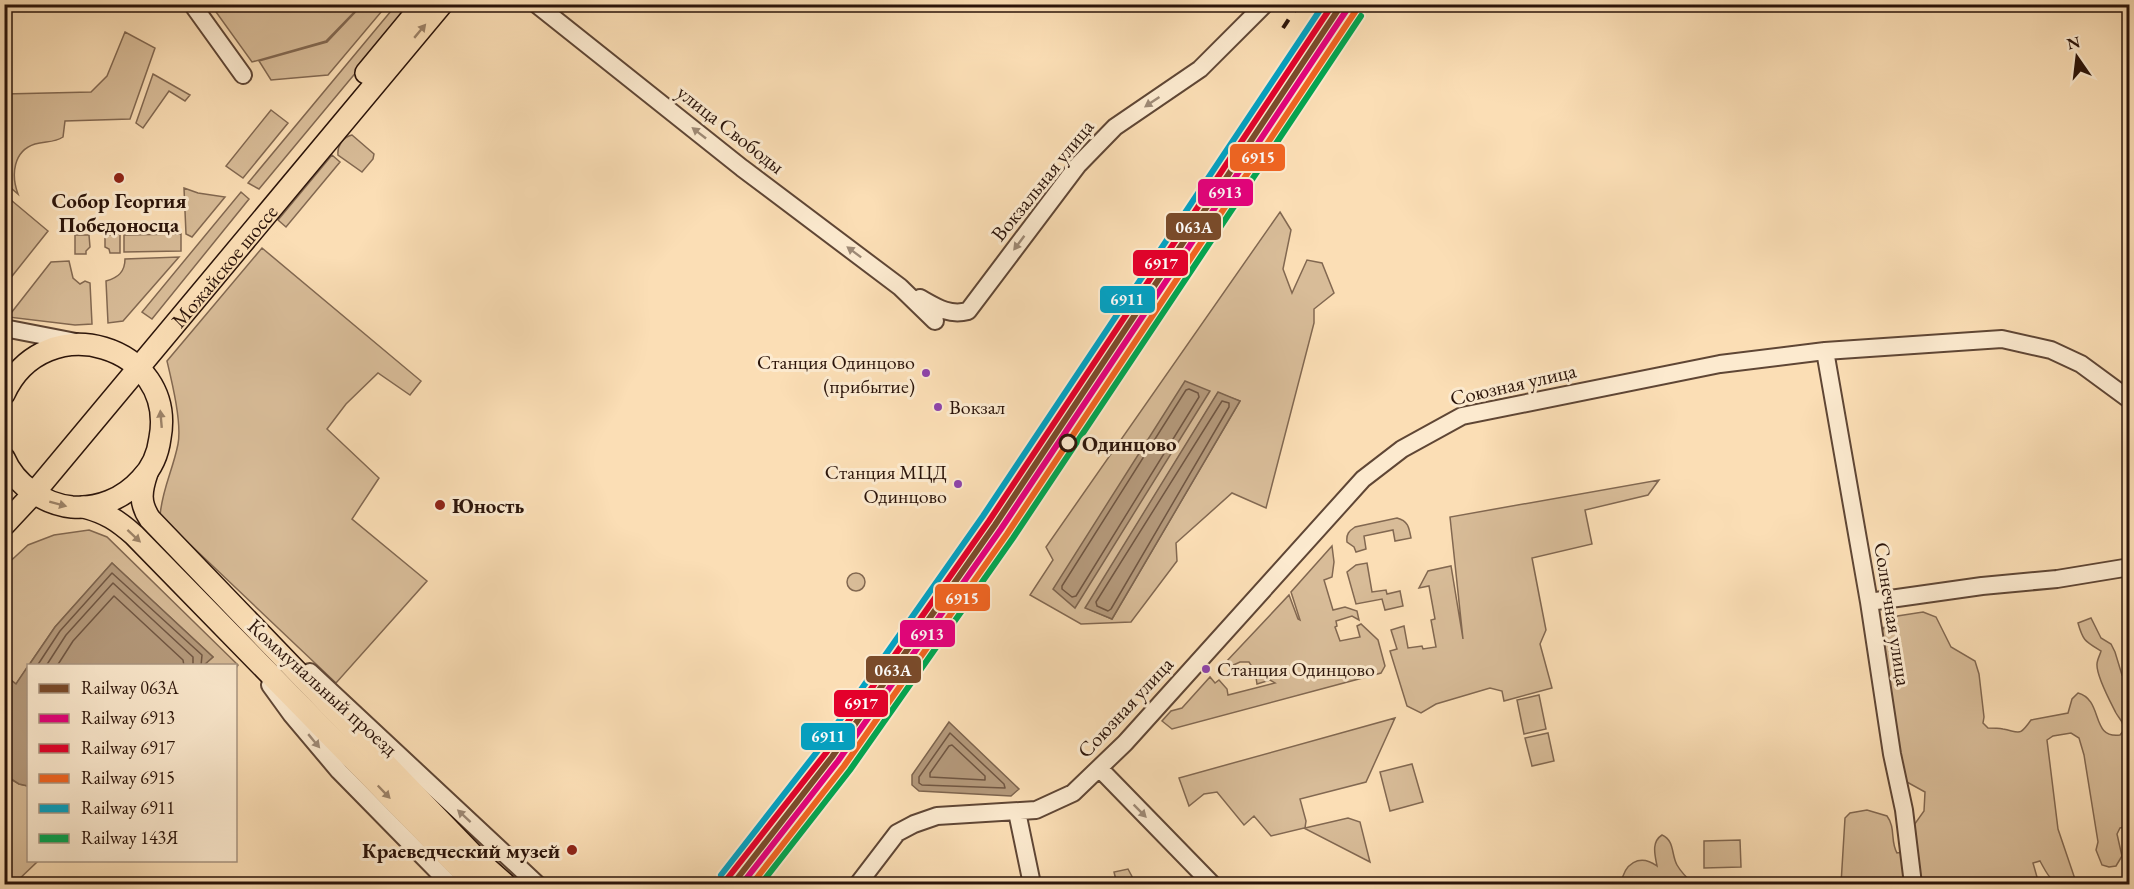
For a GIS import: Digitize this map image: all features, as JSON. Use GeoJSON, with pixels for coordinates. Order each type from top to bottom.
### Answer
{"type":"FeatureCollection","features":[{"type":"Feature","properties":{"kind":"main road","name":"Можайское шоссе"},"geometry":{"type":"LineString","coordinates":[[134,364],[423,4]]}},
{"type":"Feature","properties":{"kind":"main road","name":"Можайское шоссе"},"geometry":{"type":"LineString","coordinates":[[4,525],[29,489],[134,364],[442,4]]}},
{"type":"Feature","properties":{"kind":"main road"},"geometry":{"type":"LineString","coordinates":[[4,394],[10,382],[24,365],[42,352],[63,345],[86,343],[111,350],[134,364],[150,382],[159,404],[162,428],[158,452],[147,473],[134,487],[102,504],[84,507],[64,506],[46,500],[16,477],[4,458]]}},
{"type":"Feature","properties":{"kind":"main road","name":"Коммунальный проезд"},"geometry":{"type":"LineString","coordinates":[[147,473],[141,492],[144,511],[252,624]]}},
{"type":"Feature","properties":{"kind":"main road","name":"Можайское шоссе"},"geometry":{"type":"LineString","coordinates":[[4,506],[29,489]]}},
{"type":"Feature","properties":{"kind":"main road","name":"Коммунальный проезд"},"geometry":{"type":"LineString","coordinates":[[84,507],[114,518],[134,535],[255,660]]}},
{"type":"Feature","properties":{"kind":"main road"},"geometry":{"type":"LineString","coordinates":[[252,624],[422,817],[475,885]]}},
{"type":"Feature","properties":{"kind":"main road"},"geometry":{"type":"LineString","coordinates":[[255,660],[422,817],[505,885]]}},
{"type":"Feature","properties":{"kind":"street"},"geometry":{"type":"LineString","coordinates":[[192,4],[243,75]]}},
{"type":"Feature","properties":{"kind":"street","name":"улица Свободы"},"geometry":{"type":"LineString","coordinates":[[536,4],[742,168],[939,316]]}},
{"type":"Feature","properties":{"kind":"street","name":"Вокзальная улица"},"geometry":{"type":"LineString","coordinates":[[939,316],[968,311],[1078,165],[1115,127],[1200,69],[1265,4]]}},
{"type":"Feature","properties":{"kind":"street"},"geometry":{"type":"LineString","coordinates":[[4,328],[86,343]]}},
{"type":"Feature","properties":{"kind":"street","name":"Союзная улица"},"geometry":{"type":"LineString","coordinates":[[858,885],[897,833],[914,824],[937,816],[1036,810],[1073,793],[1100,769],[1363,479],[1402,449],[1449,421],[1462,416],[1709,366],[1825,351],[2002,339],[2051,350],[2081,364],[2130,400]]}},
{"type":"Feature","properties":{"kind":"street","name":"Солнечная улица"},"geometry":{"type":"LineString","coordinates":[[1825,351],[1869,602],[1892,754],[1904,810],[1913,885]]}},
{"type":"Feature","properties":{"kind":"street"},"geometry":{"type":"LineString","coordinates":[[1869,602],[1982,586],[2057,579],[2130,567]]}},
{"type":"Feature","properties":{"kind":"street"},"geometry":{"type":"LineString","coordinates":[[204,608],[208,598],[220,592],[233,596],[304,667]]}},
{"type":"Feature","properties":{"kind":"street","name":"Коммунальный проезд"},"geometry":{"type":"LineString","coordinates":[[252,624],[304,667],[537,885]]}},
{"type":"Feature","properties":{"kind":"street"},"geometry":{"type":"LineString","coordinates":[[255,660],[252,651],[256,644],[264,641],[271,644]]}},
{"type":"Feature","properties":{"kind":"street","name":"Коммунальный проезд"},"geometry":{"type":"LineString","coordinates":[[255,660],[266,680],[291,714],[339,771],[450,885]]}},
{"type":"Feature","properties":{"kind":"street"},"geometry":{"type":"LineString","coordinates":[[1100,769],[1212,885]]}},
{"type":"Feature","properties":{"kind":"street"},"geometry":{"type":"LineString","coordinates":[[1017,812],[1032,885]]}},
{"type":"Feature","properties":{"kind":"shaded area"},"geometry":{"type":"Polygon","coordinates":[[[363,4],[387,5],[328,75],[271,80],[259,61],[327,42],[363,4]]]}},
{"type":"Feature","properties":{"kind":"shaded area"},"geometry":{"type":"Polygon","coordinates":[[[211,5],[361,5],[326,41],[252,62],[211,5]]]}},
{"type":"Feature","properties":{"kind":"shaded area"},"geometry":{"type":"Polygon","coordinates":[[[396,5],[412,5],[259,189],[248,183],[396,5]]]}},
{"type":"Feature","properties":{"kind":"shaded area"},"geometry":{"type":"Polygon","coordinates":[[[125,32],[155,48],[130,119],[65,121],[63,137],[28,147],[18,158],[15,179],[18,194],[5,183],[5,94],[91,92],[107,76],[125,32]]]}},
{"type":"Feature","properties":{"kind":"shaded area"},"geometry":{"type":"Polygon","coordinates":[[[153,74],[190,95],[185,101],[169,91],[143,128],[136,123],[153,74]]]}},
{"type":"Feature","properties":{"kind":"shaded area"},"geometry":{"type":"Polygon","coordinates":[[[271,110],[288,123],[243,178],[226,166],[271,110]]]}},
{"type":"Feature","properties":{"kind":"shaded area"},"geometry":{"type":"Polygon","coordinates":[[[352,135],[374,154],[373,159],[362,172],[338,155],[341,142],[352,135]]]}},
{"type":"Feature","properties":{"kind":"shaded area"},"geometry":{"type":"Polygon","coordinates":[[[332,155],[340,162],[286,227],[278,220],[332,155]]]}},
{"type":"Feature","properties":{"kind":"shaded area"},"geometry":{"type":"Polygon","coordinates":[[[184,188],[198,193],[225,197],[192,237],[186,234],[184,188]]]}},
{"type":"Feature","properties":{"kind":"shaded area"},"geometry":{"type":"Polygon","coordinates":[[[241,192],[249,199],[152,319],[142,312],[241,192]]]}},
{"type":"Feature","properties":{"kind":"shaded area"},"geometry":{"type":"Polygon","coordinates":[[[5,195],[48,231],[5,285],[5,195]]]}},
{"type":"Feature","properties":{"kind":"shaded area"},"geometry":{"type":"Polygon","coordinates":[[[1280,212],[1291,230],[1283,269],[1292,293],[1307,260],[1322,263],[1334,293],[1314,309],[1314,323],[1266,508],[1232,493],[1176,543],[1177,561],[1131,622],[1081,624],[1030,595],[1053,560],[1046,547],[1280,212]],[[1218,393],[1086,608],[1112,619],[1240,401],[1218,393]]]}},
{"type":"Feature","properties":{"kind":"shaded area"},"geometry":{"type":"Polygon","coordinates":[[[120,234],[120,253],[110,253],[105,247],[105,235],[120,234]]]}},
{"type":"Feature","properties":{"kind":"shaded area"},"geometry":{"type":"Polygon","coordinates":[[[181,234],[181,251],[124,252],[124,235],[181,234]]]}},
{"type":"Feature","properties":{"kind":"shaded area"},"geometry":{"type":"Polygon","coordinates":[[[75,235],[89,235],[90,247],[86,254],[75,254],[75,235]]]}},
{"type":"Feature","properties":{"kind":"shaded area"},"geometry":{"type":"Polygon","coordinates":[[[262,248],[421,381],[410,395],[378,373],[346,404],[327,429],[379,478],[352,519],[427,581],[336,683],[160,516],[179,435],[176,402],[167,361],[262,248]]]}},
{"type":"Feature","properties":{"kind":"shaded area"},"geometry":{"type":"Polygon","coordinates":[[[179,257],[123,321],[108,323],[106,281],[120,274],[124,268],[125,259],[179,257]]]}},
{"type":"Feature","properties":{"kind":"shaded area"},"geometry":{"type":"Polygon","coordinates":[[[69,261],[73,278],[80,284],[85,281],[90,283],[92,324],[75,325],[8,317],[51,262],[69,261]]]}},
{"type":"Feature","properties":{"kind":"shaded area"},"geometry":{"type":"Polygon","coordinates":[[[1659,480],[1648,495],[1585,510],[1592,544],[1532,558],[1546,630],[1540,644],[1552,688],[1504,701],[1502,691],[1490,688],[1436,704],[1421,713],[1407,706],[1390,651],[1397,649],[1391,630],[1404,626],[1408,648],[1436,647],[1431,620],[1435,619],[1429,586],[1419,588],[1428,571],[1451,566],[1463,639],[1450,517],[1659,480]]]}},
{"type":"Feature","properties":{"kind":"shaded area"},"geometry":{"type":"Polygon","coordinates":[[[1397,518],[1407,525],[1411,538],[1395,541],[1393,530],[1364,536],[1366,549],[1356,552],[1354,547],[1347,542],[1348,533],[1355,527],[1397,518]]]}},
{"type":"Feature","properties":{"kind":"shaded area"},"geometry":{"type":"Polygon","coordinates":[[[89,530],[107,537],[237,664],[205,664],[213,657],[112,563],[55,627],[30,664],[27,664],[27,668],[16,684],[5,675],[4,567],[28,545],[54,535],[89,530]]]}},
{"type":"Feature","properties":{"kind":"shaded area"},"geometry":{"type":"Polygon","coordinates":[[[1332,546],[1334,562],[1332,577],[1324,580],[1333,610],[1345,607],[1357,611],[1359,620],[1352,616],[1336,621],[1337,626],[1335,627],[1340,641],[1360,637],[1357,626],[1361,624],[1378,640],[1385,666],[1381,673],[1172,729],[1162,721],[1171,711],[1182,708],[1210,677],[1215,683],[1219,680],[1227,689],[1228,695],[1275,683],[1270,680],[1257,684],[1255,671],[1249,662],[1240,662],[1229,667],[1225,663],[1289,595],[1300,620],[1291,592],[1332,546]]]}},
{"type":"Feature","properties":{"kind":"shaded area"},"geometry":{"type":"Polygon","coordinates":[[[1367,563],[1372,592],[1386,590],[1387,594],[1400,591],[1403,606],[1385,610],[1382,599],[1356,604],[1347,572],[1356,565],[1367,563]]]}},
{"type":"Feature","properties":{"kind":"shaded area"},"geometry":{"type":"Polygon","coordinates":[[[856,573],[862,576],[865,582],[862,588],[856,591],[850,588],[847,582],[850,576],[856,573]]]}},
{"type":"Feature","properties":{"kind":"shaded area"},"geometry":{"type":"Polygon","coordinates":[[[1923,612],[1936,617],[1951,647],[1975,661],[1979,674],[1983,723],[1988,728],[2019,732],[2031,720],[2068,713],[2072,699],[2078,693],[2091,703],[2104,731],[2111,735],[2120,735],[2124,730],[2122,721],[2104,689],[2097,669],[2101,651],[2085,640],[2078,623],[2091,618],[2101,638],[2111,644],[2122,675],[2129,687],[2129,826],[2120,828],[2117,834],[2122,856],[2116,866],[2102,865],[2096,850],[2098,842],[2084,755],[2079,738],[2071,733],[2053,736],[2047,740],[2058,829],[2075,879],[2071,884],[2059,883],[2051,879],[2040,861],[2033,863],[2037,877],[2029,884],[1891,884],[1888,882],[1885,884],[1841,884],[1845,818],[1850,813],[1867,810],[1887,816],[1897,853],[1903,852],[1914,825],[1924,811],[1925,792],[1905,781],[1877,638],[1891,617],[1923,612]]]}},
{"type":"Feature","properties":{"kind":"shaded area"},"geometry":{"type":"Polygon","coordinates":[[[1539,695],[1546,729],[1524,734],[1517,700],[1539,695]]]}},
{"type":"Feature","properties":{"kind":"shaded area"},"geometry":{"type":"Polygon","coordinates":[[[1395,718],[1366,782],[1300,799],[1306,821],[1305,828],[1348,818],[1360,822],[1370,862],[1304,828],[1271,836],[1254,816],[1244,825],[1217,792],[1204,794],[1189,806],[1179,778],[1395,718]]]}},
{"type":"Feature","properties":{"kind":"shaded area"},"geometry":{"type":"Polygon","coordinates":[[[1548,733],[1554,761],[1532,766],[1525,738],[1548,733]]]}},
{"type":"Feature","properties":{"kind":"shaded area"},"geometry":{"type":"Polygon","coordinates":[[[1412,764],[1423,802],[1390,811],[1380,772],[1412,764]]]}},
{"type":"Feature","properties":{"kind":"shaded area"},"geometry":{"type":"Polygon","coordinates":[[[4,775],[27,786],[27,862],[37,862],[14,884],[5,884],[4,775]]]}},
{"type":"Feature","properties":{"kind":"shaded area"},"geometry":{"type":"Polygon","coordinates":[[[1662,835],[1671,844],[1679,868],[1694,884],[1666,884],[1664,879],[1664,884],[1621,884],[1625,871],[1633,863],[1644,861],[1657,866],[1655,845],[1662,835]]]}},
{"type":"Feature","properties":{"kind":"shaded area"},"geometry":{"type":"Polygon","coordinates":[[[1740,840],[1741,867],[1704,868],[1704,841],[1740,840]]]}},
{"type":"Feature","properties":{"kind":"shaded area"},"geometry":{"type":"Polygon","coordinates":[[[1128,869],[1136,884],[1117,884],[1114,872],[1128,869]]]}},
{"type":"Feature","properties":{"kind":"shaded area"},"geometry":{"type":"Polygon","coordinates":[[[1711,878],[1721,884],[1694,884],[1699,880],[1711,878]]]}},
{"type":"Feature","properties":{"kind":"water"},"geometry":{"type":"Polygon","coordinates":[[[1185,381],[1210,391],[1075,608],[1053,589],[1185,381]]]}},
{"type":"Feature","properties":{"kind":"water"},"geometry":{"type":"Polygon","coordinates":[[[1218,392],[1240,401],[1112,619],[1085,608],[1218,392]]]}},
{"type":"Feature","properties":{"kind":"water"},"geometry":{"type":"Polygon","coordinates":[[[112,563],[213,657],[205,664],[30,664],[55,627],[112,563]]]}},
{"type":"Feature","properties":{"kind":"water"},"geometry":{"type":"Polygon","coordinates":[[[27,668],[27,786],[19,784],[5,775],[4,675],[16,684],[27,668]]]}},
{"type":"Feature","properties":{"kind":"water"},"geometry":{"type":"Polygon","coordinates":[[[949,722],[1019,789],[1011,796],[919,791],[912,785],[912,775],[949,722]]]}},
{"type":"Feature","properties":{"kind":"railway"},"geometry":{"type":"LineString","coordinates":[[1283,28],[1299,4]]}},
{"type":"Feature","properties":{"kind":"railway"},"geometry":{"type":"LineString","coordinates":[[1305,41],[1329,4]]}},
{"type":"Feature","properties":{"kind":"rail line","name":"6911"},"geometry":{"type":"LineString","coordinates":[[721,875],[820,748],[983,516],[1324,4]]}},
{"type":"Feature","properties":{"kind":"rail line","name":"6917"},"geometry":{"type":"LineString","coordinates":[[727,879],[826,753],[989,521],[1333,4]]}},
{"type":"Feature","properties":{"kind":"rail line","name":"063А"},"geometry":{"type":"LineString","coordinates":[[733,884],[832,757],[995,525],[1342,4]]}},
{"type":"Feature","properties":{"kind":"rail line","name":"6913"},"geometry":{"type":"LineString","coordinates":[[742,884],[838,761],[1001,529],[1348,8]]}},
{"type":"Feature","properties":{"kind":"rail line","name":"6915"},"geometry":{"type":"LineString","coordinates":[[752,884],[844,766],[1007,534],[1355,12]]}},
{"type":"Feature","properties":{"kind":"rail line","name":"143Я"},"geometry":{"type":"LineString","coordinates":[[761,884],[850,770],[1013,538],[1361,16]]}},
{"type":"Feature","properties":{"kind":"place","name":"Собор Георгия Победоносца"},"geometry":{"type":"Point","coordinates":[119,178]}},
{"type":"Feature","properties":{"kind":"place","name":"Станция Одинцово (прибытие)"},"geometry":{"type":"Point","coordinates":[926,373]}},
{"type":"Feature","properties":{"kind":"place","name":"Вокзал"},"geometry":{"type":"Point","coordinates":[938,407]}},
{"type":"Feature","properties":{"kind":"place","name":"Одинцово"},"geometry":{"type":"Point","coordinates":[1068,443]}},
{"type":"Feature","properties":{"kind":"place","name":"Станция МЦД Одинцово"},"geometry":{"type":"Point","coordinates":[958,484]}},
{"type":"Feature","properties":{"kind":"place","name":"Юность"},"geometry":{"type":"Point","coordinates":[440,505]}},
{"type":"Feature","properties":{"kind":"place","name":"Станция Одинцово"},"geometry":{"type":"Point","coordinates":[1206,669]}},
{"type":"Feature","properties":{"kind":"place","name":"Краеведческий музей"},"geometry":{"type":"Point","coordinates":[572,850]}}]}
